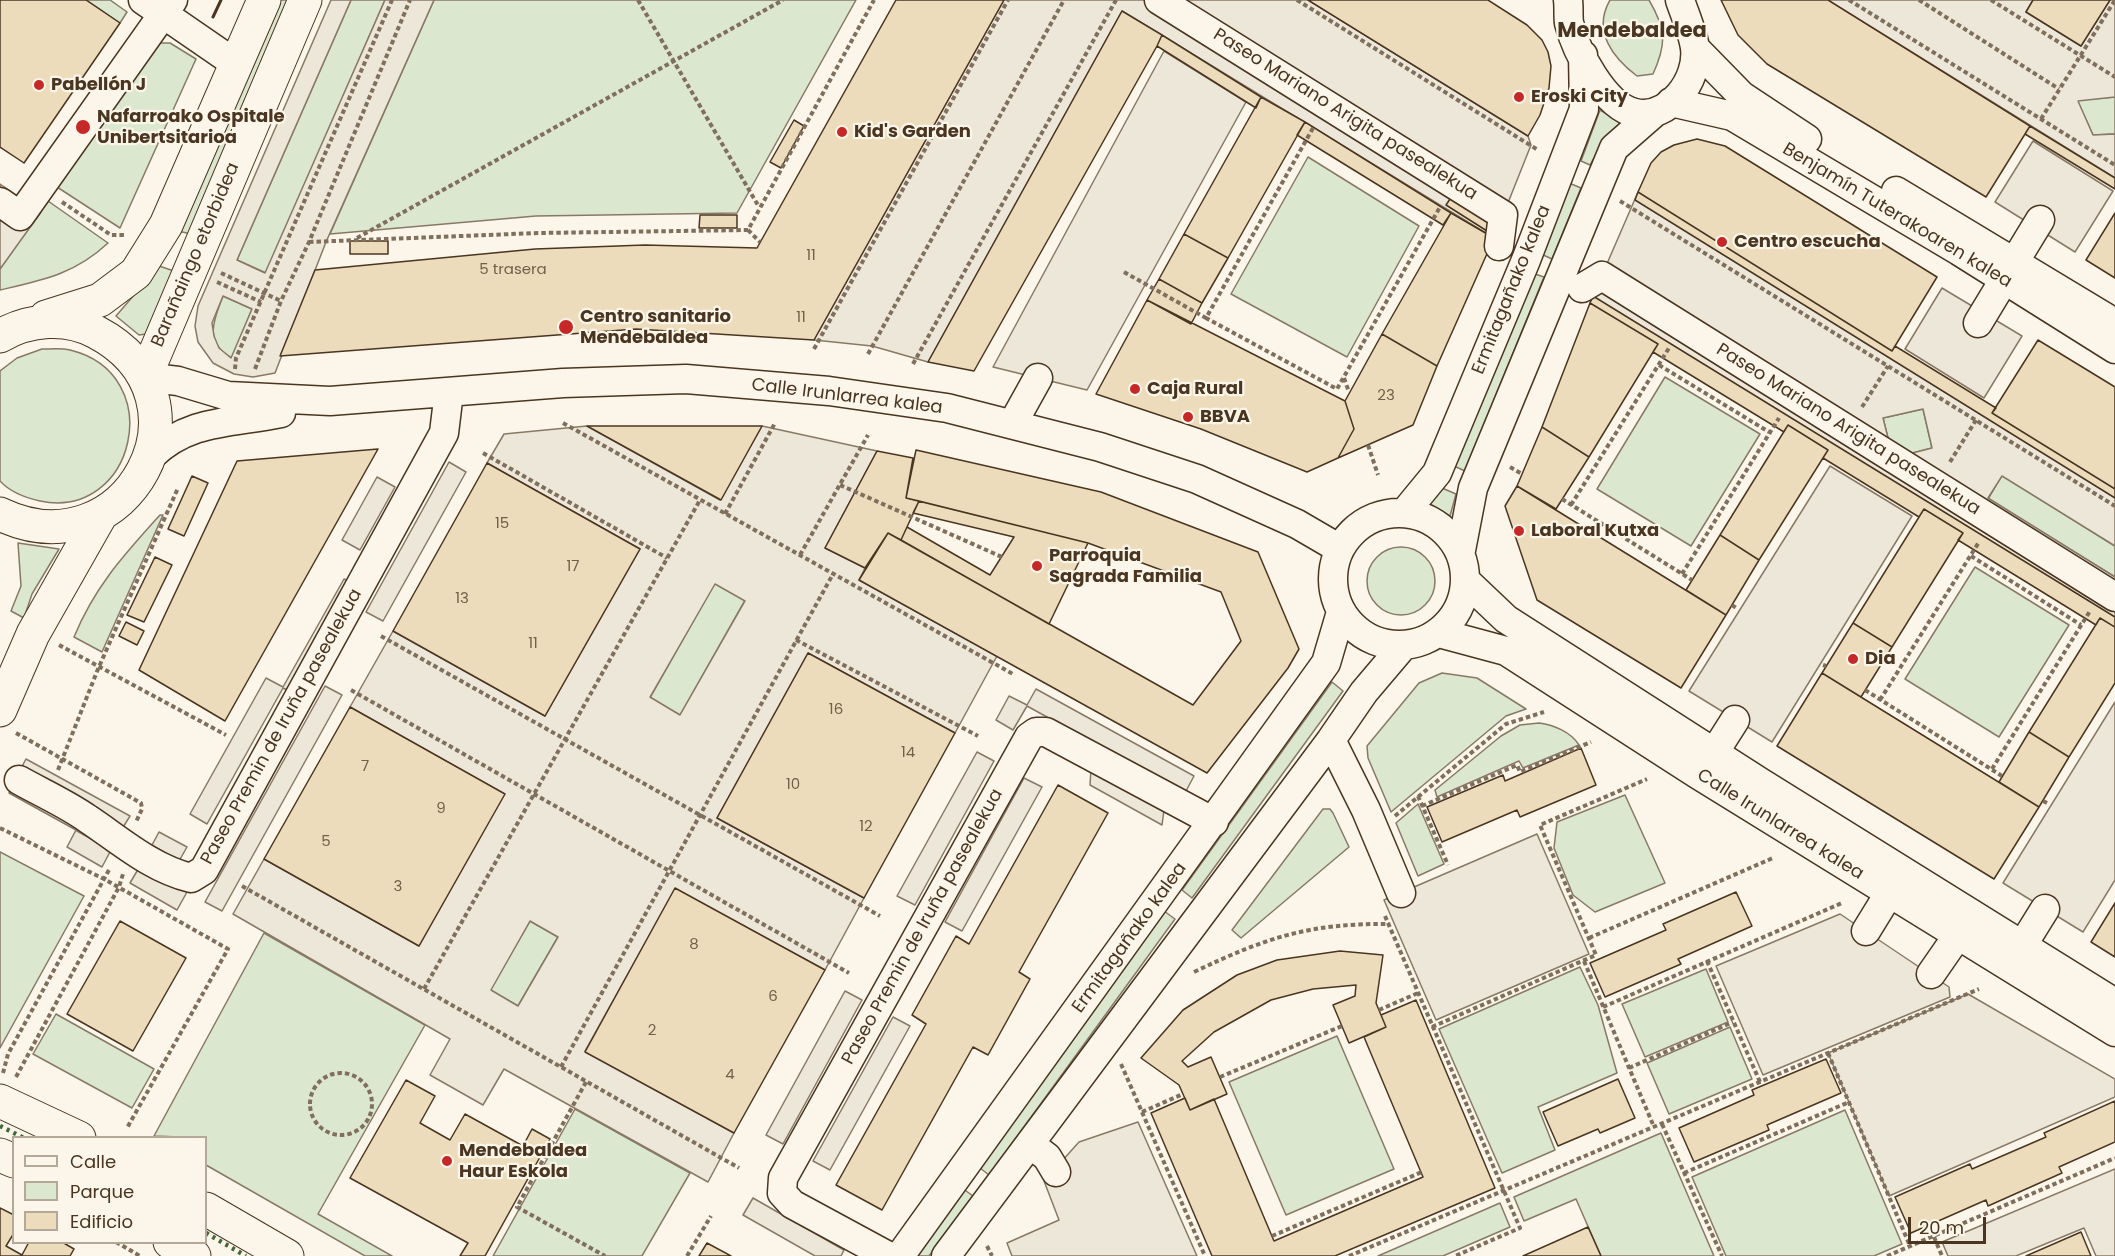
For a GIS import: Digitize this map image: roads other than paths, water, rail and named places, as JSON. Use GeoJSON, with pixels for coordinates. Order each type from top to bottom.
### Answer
{"type":"FeatureCollection","features":[{"type":"Feature","properties":{"kind":"main road"},"geometry":{"type":"LineString","coordinates":[[14,330],[99,300],[136,273],[166,225],[264,0]]}},
{"type":"Feature","properties":{"kind":"main road","name":"Barañaingo etorbidea"},"geometry":{"type":"LineString","coordinates":[[145,377],[305,0]]}},
{"type":"Feature","properties":{"kind":"main road"},"geometry":{"type":"LineString","coordinates":[[0,514],[24,523],[45,526],[68,526],[100,516],[128,494],[141,476],[151,456],[155,415],[145,377],[133,359],[116,342],[86,327],[57,321],[14,330]]}},
{"type":"Feature","properties":{"kind":"main road"},"geometry":{"type":"LineString","coordinates":[[7,721],[33,634],[100,516]]}},
{"type":"Feature","properties":{"kind":"main road"},"geometry":{"type":"LineString","coordinates":[[6,1086],[78,1136]]}},
{"type":"Feature","properties":{"kind":"main road"},"geometry":{"type":"LineString","coordinates":[[207,1210],[287,1256]]}},
{"type":"Feature","properties":{"kind":"main road"},"geometry":{"type":"LineString","coordinates":[[173,1244],[194,1256]]}},
{"type":"Feature","properties":{"kind":"street","name":"Paseo Mariano Arigita pasealekua"},"geometry":{"type":"LineString","coordinates":[[1159,0],[1503,215],[1499,246]]}},
{"type":"Feature","properties":{"kind":"street"},"geometry":{"type":"LineString","coordinates":[[1568,0],[1569,22],[1583,56]]}},
{"type":"Feature","properties":{"kind":"street"},"geometry":{"type":"LineString","coordinates":[[1461,550],[1438,524],[1405,512],[1378,515],[1356,528],[1340,549],[1332,580],[1341,612],[1356,631],[1378,643],[1403,646],[1439,633],[1459,610],[1467,582],[1461,550],[1473,488],[1614,148],[1685,90],[1692,76],[1696,49],[1680,0]]}},
{"type":"Feature","properties":{"kind":"street"},"geometry":{"type":"LineString","coordinates":[[10,209],[160,5],[236,64]]}},
{"type":"Feature","properties":{"kind":"street","name":"Benjamín Tuterakoaren kalea"},"geometry":{"type":"LineString","coordinates":[[1696,49],[1743,96],[2009,270],[2115,349]]}},
{"type":"Feature","properties":{"kind":"street","name":"Benjamín Tuterakoaren kalea"},"geometry":{"type":"LineString","coordinates":[[1583,56],[1602,89],[1614,102],[1634,113],[1662,107],[1732,116],[2009,270],[2115,323]]}},
{"type":"Feature","properties":{"kind":"street","name":"Ermitagañako kalea"},"geometry":{"type":"LineString","coordinates":[[1405,512],[1437,473],[1526,260],[1584,109],[1583,56]]}},
{"type":"Feature","properties":{"kind":"street"},"geometry":{"type":"LineString","coordinates":[[1978,323],[2040,220]]}},
{"type":"Feature","properties":{"kind":"street","name":"Paseo Mariano Arigita pasealekua"},"geometry":{"type":"LineString","coordinates":[[1582,288],[1602,276],[1794,394],[1934,486],[2109,593]]}},
{"type":"Feature","properties":{"kind":"street","name":"Calle Irunlarrea kalea"},"geometry":{"type":"LineString","coordinates":[[145,377],[177,381],[228,396],[330,401],[563,383],[686,379],[830,391],[947,408],[1100,447],[1197,479],[1297,524],[1340,549]]}},
{"type":"Feature","properties":{"kind":"street"},"geometry":{"type":"LineString","coordinates":[[1013,423],[1038,378]]}},
{"type":"Feature","properties":{"kind":"street","name":"Paseo Premin de Iruña pasealekua"},"geometry":{"type":"LineString","coordinates":[[19,780],[87,818],[123,846],[172,874],[191,878],[204,870],[444,433],[449,392]]}},
{"type":"Feature","properties":{"kind":"street","name":"Calle Irunlarrea kalea"},"geometry":{"type":"LineString","coordinates":[[151,456],[167,440],[188,431],[330,401]]}},
{"type":"Feature","properties":{"kind":"street","name":"Calle Irunlarrea kalea"},"geometry":{"type":"LineString","coordinates":[[1467,582],[1506,620],[1714,753],[2115,1003]]}},
{"type":"Feature","properties":{"kind":"street","name":"Ermitagañako kalea"},"geometry":{"type":"LineString","coordinates":[[900,1256],[1214,822],[1326,663],[1341,612]]}},
{"type":"Feature","properties":{"kind":"street","name":"Calle Irunlarrea kalea"},"geometry":{"type":"LineString","coordinates":[[1439,633],[1506,651],[2115,1032]]}},
{"type":"Feature","properties":{"kind":"street"},"geometry":{"type":"LineString","coordinates":[[946,1256],[1331,740],[1364,692],[1403,646]]}},
{"type":"Feature","properties":{"kind":"street"},"geometry":{"type":"LineString","coordinates":[[1714,753],[1735,720]]}},
{"type":"Feature","properties":{"kind":"street","name":"Paseo Premin de Iruña pasealekua"},"geometry":{"type":"LineString","coordinates":[[888,1256],[792,1204],[782,1193],[783,1178],[1029,737],[1036,732],[1046,732],[1214,822]]}},
{"type":"Feature","properties":{"kind":"street"},"geometry":{"type":"LineString","coordinates":[[1331,740],[1366,810],[1392,903]]}},
{"type":"Feature","properties":{"kind":"street"},"geometry":{"type":"LineString","coordinates":[[1866,931],[1890,892]]}},
{"type":"Feature","properties":{"kind":"street"},"geometry":{"type":"LineString","coordinates":[[2022,946],[2045,909]]}},
{"type":"Feature","properties":{"kind":"street"},"geometry":{"type":"LineString","coordinates":[[1931,974],[1958,935]]}},
{"type":"Feature","properties":{"kind":"street"},"geometry":{"type":"LineString","coordinates":[[1030,1144],[1047,1157],[1056,1172]]}},
{"type":"Feature","properties":{"kind":"place","name":"Pabellón J"},"geometry":{"type":"Point","coordinates":[39,85]}},
{"type":"Feature","properties":{"kind":"place","name":"Eroski City"},"geometry":{"type":"Point","coordinates":[1519,97]}},
{"type":"Feature","properties":{"kind":"place","name":"Nafarroako Ospitale Unibertsitarioa"},"geometry":{"type":"Point","coordinates":[83,127]}},
{"type":"Feature","properties":{"kind":"place","name":"Kid's Garden"},"geometry":{"type":"Point","coordinates":[842,132]}},
{"type":"Feature","properties":{"kind":"place","name":"Centro escucha"},"geometry":{"type":"Point","coordinates":[1722,242]}},
{"type":"Feature","properties":{"kind":"place","name":"Centro sanitario Mendebaldea"},"geometry":{"type":"Point","coordinates":[566,327]}},
{"type":"Feature","properties":{"kind":"place","name":"Caja Rural"},"geometry":{"type":"Point","coordinates":[1135,389]}},
{"type":"Feature","properties":{"kind":"place","name":"BBVA"},"geometry":{"type":"Point","coordinates":[1188,417]}},
{"type":"Feature","properties":{"kind":"place","name":"Laboral Kutxa"},"geometry":{"type":"Point","coordinates":[1519,531]}},
{"type":"Feature","properties":{"kind":"place","name":"Parroquia Sagrada Familia"},"geometry":{"type":"Point","coordinates":[1037,566]}},
{"type":"Feature","properties":{"kind":"place","name":"Dia"},"geometry":{"type":"Point","coordinates":[1853,659]}},
{"type":"Feature","properties":{"kind":"place","name":"Mendebaldea Haur Eskola"},"geometry":{"type":"Point","coordinates":[447,1161]}},
{"type":"Feature","properties":{"kind":"district","name":"Mendebaldea"},"geometry":{"type":"Point","coordinates":[1632,32]}}]}
